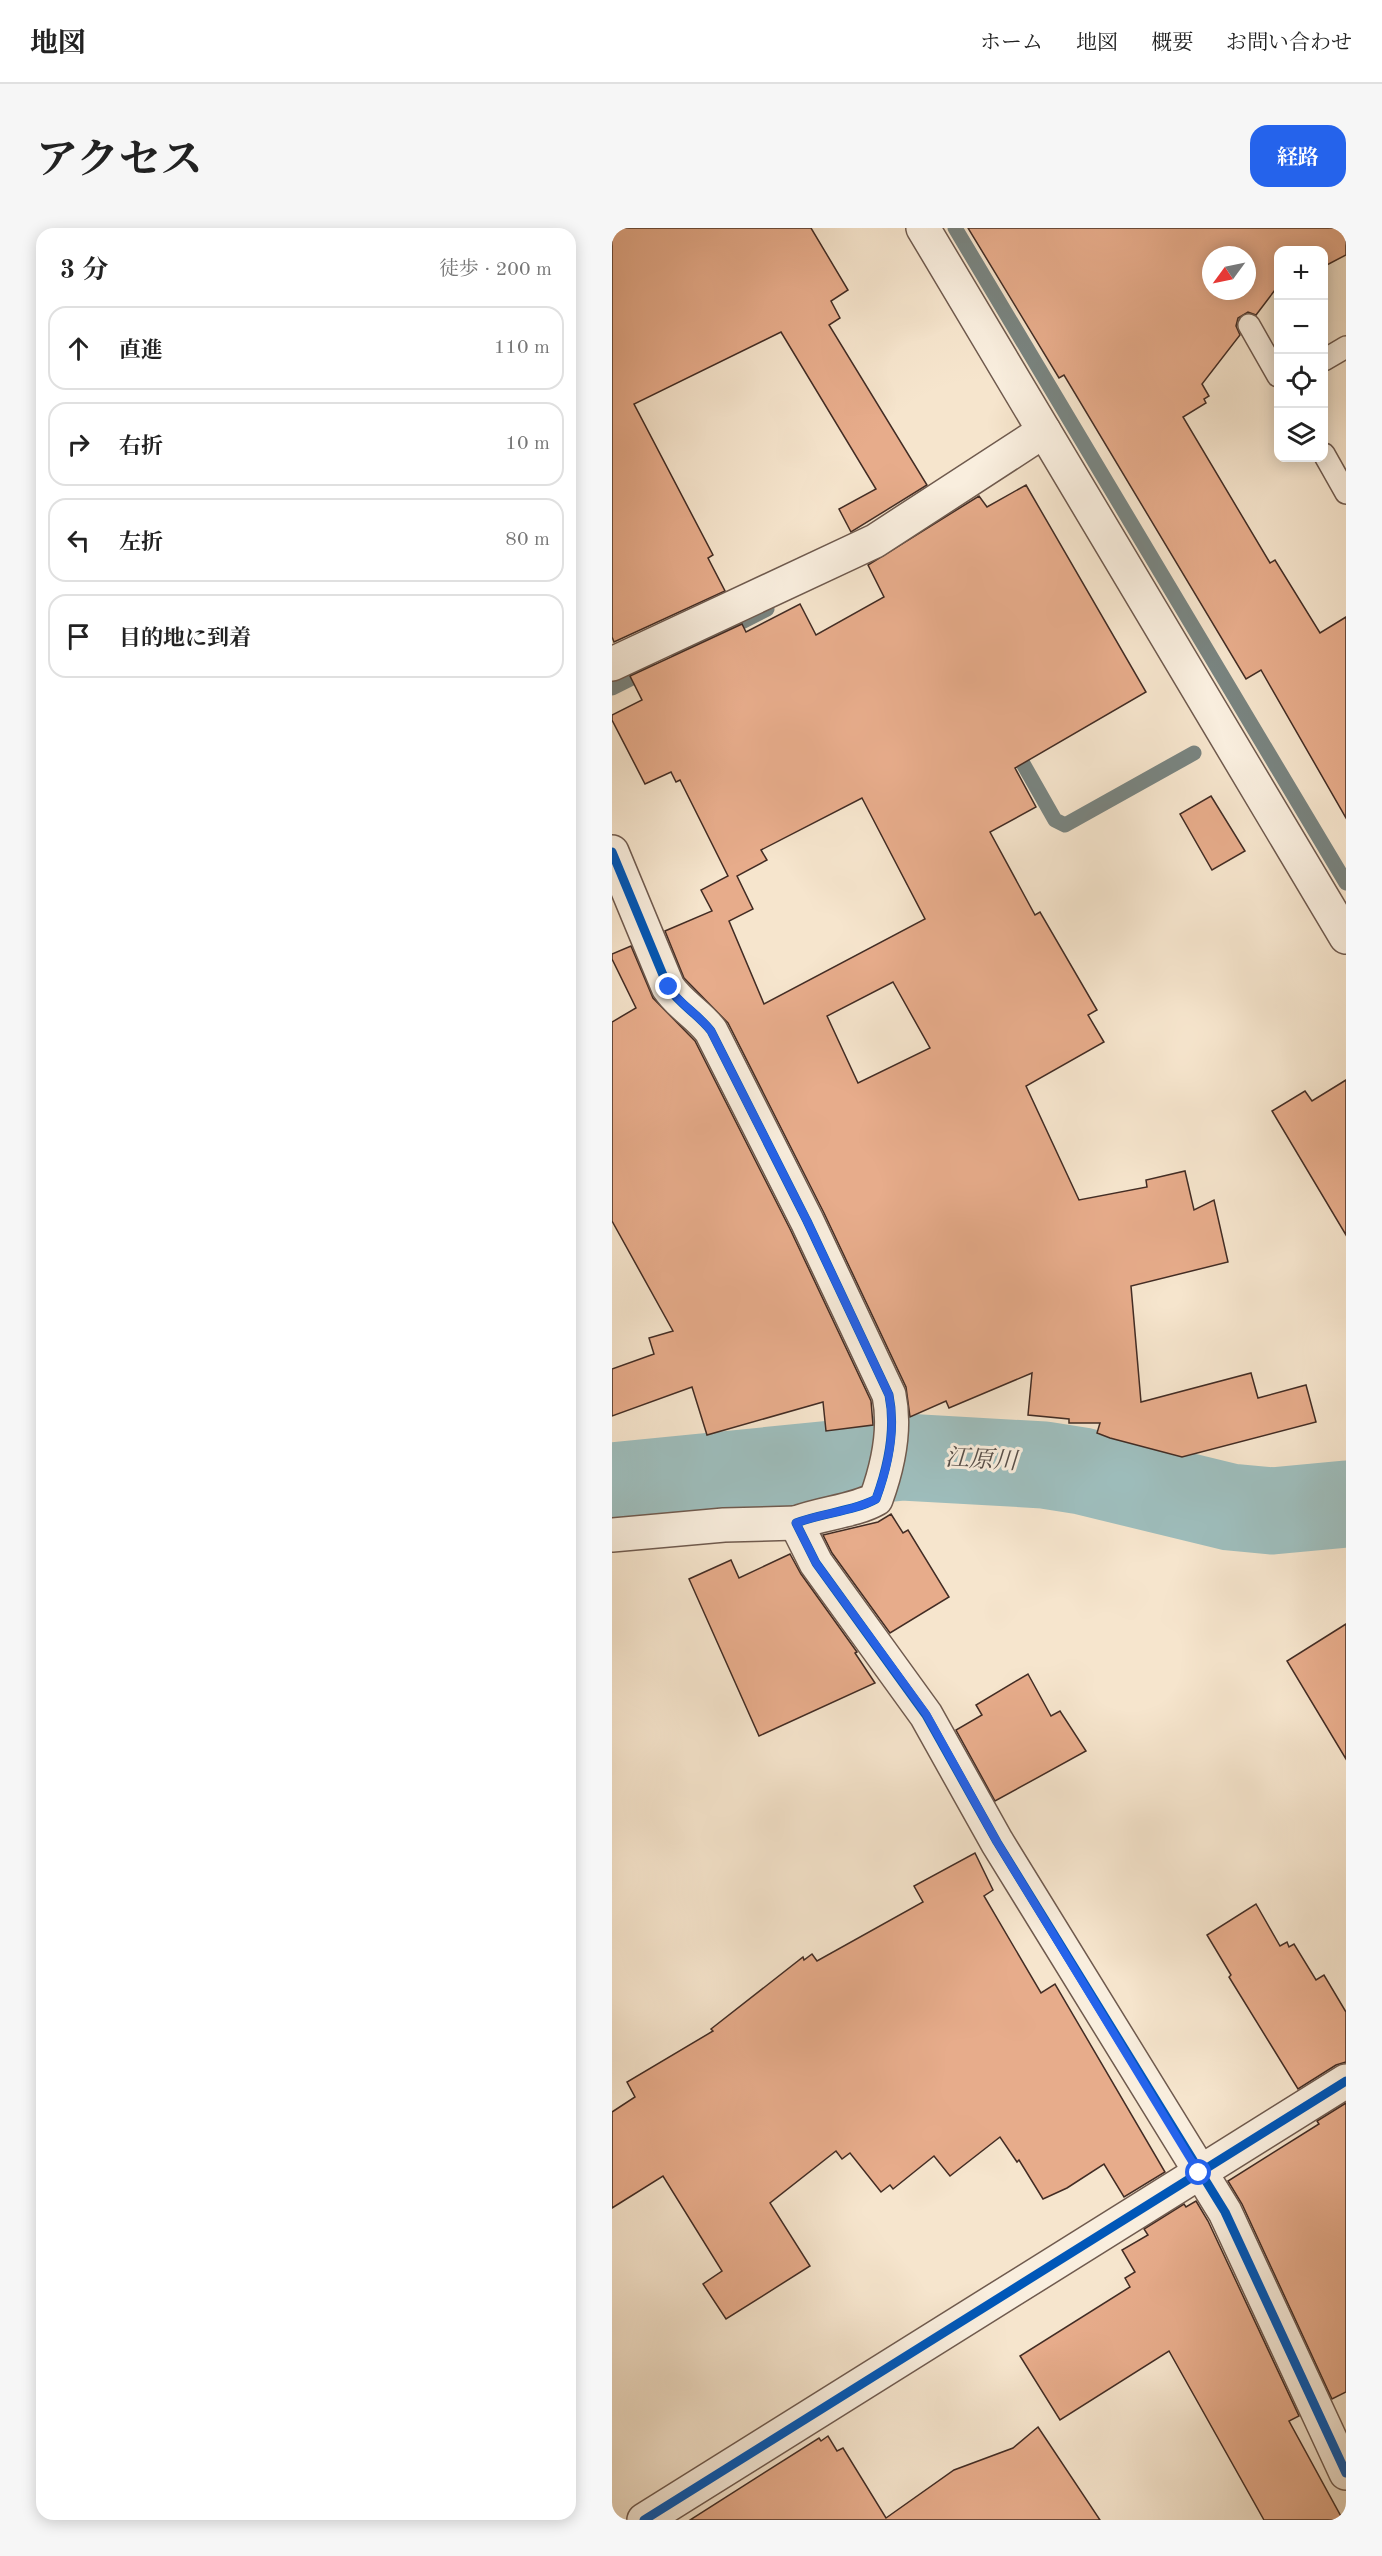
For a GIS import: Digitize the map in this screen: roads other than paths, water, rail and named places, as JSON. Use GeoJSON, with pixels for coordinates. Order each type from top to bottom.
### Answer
{"type":"FeatureCollection","features":[{"type":"Feature","properties":{"kind":"street"},"geometry":{"type":"LineString","coordinates":[[923,228],[1346,937]]}},
{"type":"Feature","properties":{"kind":"street"},"geometry":{"type":"LineString","coordinates":[[612,664],[875,541],[1044,431]]}},
{"type":"Feature","properties":{"kind":"street"},"geometry":{"type":"LineString","coordinates":[[612,852],[669,987],[678,1002],[704,1022],[711,1031],[807,1221],[889,1395],[894,1416],[880,1487],[876,1499],[865,1505],[822,1513],[796,1523],[724,1525],[612,1535]]}},
{"type":"Feature","properties":{"kind":"street"},"geometry":{"type":"LineString","coordinates":[[796,1523],[816,1563],[926,1714],[997,1842],[1225,2212],[1346,2473]]}},
{"type":"Feature","properties":{"kind":"street"},"geometry":{"type":"LineString","coordinates":[[644,2520],[1346,2081]]}},
{"type":"Feature","properties":{"kind":"lane"},"geometry":{"type":"LineString","coordinates":[[1249,325],[1274,369]]}},
{"type":"Feature","properties":{"kind":"lane"},"geometry":{"type":"LineString","coordinates":[[1328,357],[1346,347]]}},
{"type":"Feature","properties":{"kind":"lane"},"geometry":{"type":"LineString","coordinates":[[1328,462],[1346,493]]}},
{"type":"Feature","properties":{"kind":"waterway"},"geometry":{"type":"LineString","coordinates":[[955,228],[1346,883]]}},
{"type":"Feature","properties":{"kind":"waterway"},"geometry":{"type":"LineString","coordinates":[[679,654],[767,609]]}},
{"type":"Feature","properties":{"kind":"waterway"},"geometry":{"type":"LineString","coordinates":[[612,688],[650,669]]}},
{"type":"Feature","properties":{"kind":"waterway"},"geometry":{"type":"LineString","coordinates":[[1013,746],[1055,820],[1065,825],[1194,753]]}},
{"type":"Feature","properties":{"kind":"waterway","name":"江原川"},"geometry":{"type":"LineString","coordinates":[[612,1486],[903,1457],[1044,1465],[1082,1471],[1230,1507],[1272,1511],[1346,1504]]}}]}
